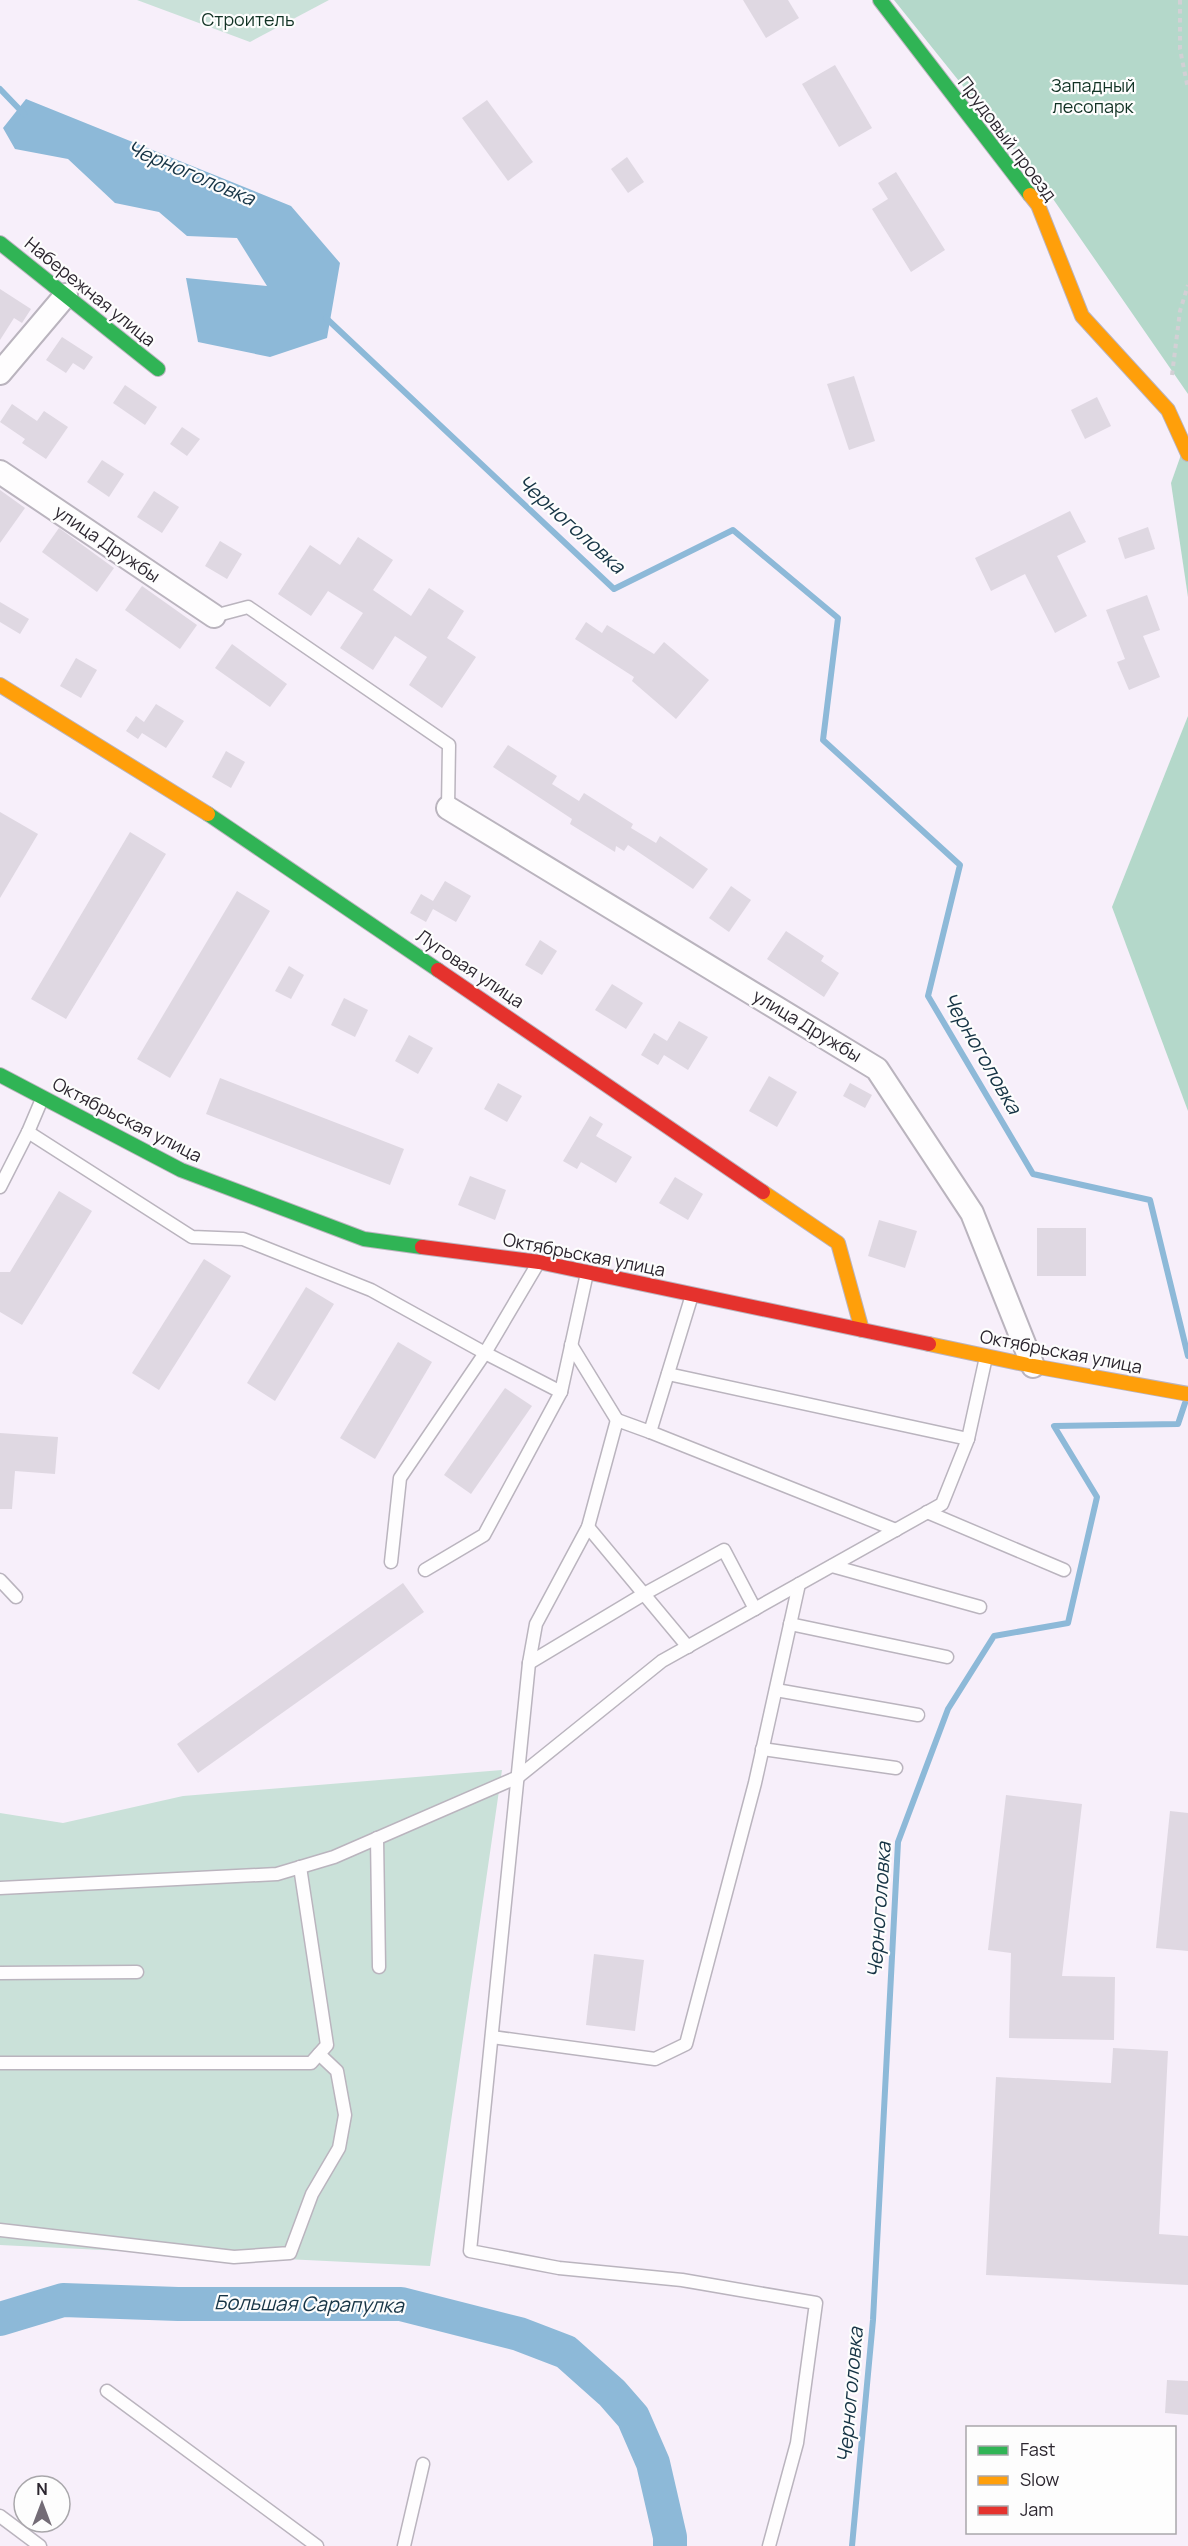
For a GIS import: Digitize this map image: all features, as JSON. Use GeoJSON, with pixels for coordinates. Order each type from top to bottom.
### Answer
{"type":"FeatureCollection","features":[{"type":"Feature","properties":{"kind":"street","name":"Прудовый проезд"},"geometry":{"type":"LineString","coordinates":[[880,0],[1038,206],[1082,316],[1168,410],[1188,454]]}},
{"type":"Feature","properties":{"kind":"street","name":"Набережная улица"},"geometry":{"type":"LineString","coordinates":[[0,243],[158,369]]}},
{"type":"Feature","properties":{"kind":"street"},"geometry":{"type":"LineString","coordinates":[[0,373],[66,295]]}},
{"type":"Feature","properties":{"kind":"street","name":"улица Дружбы"},"geometry":{"type":"LineString","coordinates":[[0,472],[214,616]]}},
{"type":"Feature","properties":{"kind":"street","name":"Луговая улица"},"geometry":{"type":"LineString","coordinates":[[0,685],[220,821],[838,1243],[862,1330]]}},
{"type":"Feature","properties":{"kind":"street","name":"улица Дружбы"},"geometry":{"type":"LineString","coordinates":[[448,808],[877,1069],[972,1213],[1033,1366]]}},
{"type":"Feature","properties":{"kind":"street","name":"Октябрьская улица"},"geometry":{"type":"LineString","coordinates":[[0,1076],[182,1170],[364,1239],[539,1262],[1033,1366],[1188,1394]]}},
{"type":"Feature","properties":{"kind":"lane"},"geometry":{"type":"LineString","coordinates":[[214,616],[248,607],[449,745],[448,808]]}},
{"type":"Feature","properties":{"kind":"lane"},"geometry":{"type":"LineString","coordinates":[[0,1187],[28,1132],[42,1097]]}},
{"type":"Feature","properties":{"kind":"lane"},"geometry":{"type":"LineString","coordinates":[[28,1132],[192,1238],[243,1239],[371,1290],[561,1392]]}},
{"type":"Feature","properties":{"kind":"lane"},"geometry":{"type":"LineString","coordinates":[[391,1562],[400,1478],[485,1353],[539,1262]]}},
{"type":"Feature","properties":{"kind":"lane"},"geometry":{"type":"LineString","coordinates":[[425,1570],[484,1535],[561,1392],[588,1272]]}},
{"type":"Feature","properties":{"kind":"lane"},"geometry":{"type":"LineString","coordinates":[[650,1432],[693,1294]]}},
{"type":"Feature","properties":{"kind":"lane"},"geometry":{"type":"LineString","coordinates":[[572,1345],[616,1420],[896,1530]]}},
{"type":"Feature","properties":{"kind":"lane"},"geometry":{"type":"LineString","coordinates":[[0,1888],[277,1874],[334,1857],[518,1777],[662,1661],[942,1504],[968,1439],[986,1356]]}},
{"type":"Feature","properties":{"kind":"lane"},"geometry":{"type":"LineString","coordinates":[[668,1374],[968,1439]]}},
{"type":"Feature","properties":{"kind":"lane"},"geometry":{"type":"LineString","coordinates":[[616,1420],[588,1527],[536,1624],[530,1663],[470,2251],[558,2268],[682,2280],[816,2303],[797,2443],[769,2546]]}},
{"type":"Feature","properties":{"kind":"lane"},"geometry":{"type":"LineString","coordinates":[[927,1512],[1064,1570]]}},
{"type":"Feature","properties":{"kind":"lane"},"geometry":{"type":"LineString","coordinates":[[588,1527],[688,1647]]}},
{"type":"Feature","properties":{"kind":"lane"},"geometry":{"type":"LineString","coordinates":[[530,1663],[644,1594],[724,1550],[755,1609]]}},
{"type":"Feature","properties":{"kind":"lane"},"geometry":{"type":"LineString","coordinates":[[832,1566],[980,1607]]}},
{"type":"Feature","properties":{"kind":"lane"},"geometry":{"type":"LineString","coordinates":[[0,1581],[16,1597]]}},
{"type":"Feature","properties":{"kind":"lane"},"geometry":{"type":"LineString","coordinates":[[492,2037],[655,2059],[686,2044],[762,1749],[799,1584]]}},
{"type":"Feature","properties":{"kind":"lane"},"geometry":{"type":"LineString","coordinates":[[790,1624],[946,1658]]}},
{"type":"Feature","properties":{"kind":"lane"},"geometry":{"type":"LineString","coordinates":[[776,1690],[918,1715]]}},
{"type":"Feature","properties":{"kind":"lane"},"geometry":{"type":"LineString","coordinates":[[762,1749],[896,1768]]}},
{"type":"Feature","properties":{"kind":"lane"},"geometry":{"type":"LineString","coordinates":[[377,1838],[379,1967]]}},
{"type":"Feature","properties":{"kind":"lane"},"geometry":{"type":"LineString","coordinates":[[0,2063],[310,2063],[327,2046],[300,1867]]}},
{"type":"Feature","properties":{"kind":"lane"},"geometry":{"type":"LineString","coordinates":[[0,1973],[137,1972]]}},
{"type":"Feature","properties":{"kind":"lane"},"geometry":{"type":"LineString","coordinates":[[0,2230],[234,2257],[290,2253],[312,2194],[339,2148],[345,2115],[337,2071],[319,2054]]}},
{"type":"Feature","properties":{"kind":"lane"},"geometry":{"type":"LineString","coordinates":[[107,2391],[317,2546]]}},
{"type":"Feature","properties":{"kind":"lane"},"geometry":{"type":"LineString","coordinates":[[404,2546],[423,2463]]}},
{"type":"Feature","properties":{"kind":"lane"},"geometry":{"type":"LineString","coordinates":[[0,2516],[40,2546]]}},
{"type":"Feature","properties":{"kind":"path"},"geometry":{"type":"LineString","coordinates":[[1180,0],[1180,48],[1188,89]]}},
{"type":"Feature","properties":{"kind":"path"},"geometry":{"type":"LineString","coordinates":[[1172,377],[1180,311],[1188,285]]}},
{"type":"Feature","properties":{"kind":"green space","name":"Строитель"},"geometry":{"type":"Polygon","coordinates":[[[137,0],[329,0],[250,42],[137,0]]]}},
{"type":"Feature","properties":{"kind":"green space","name":"Западный лесопарк"},"geometry":{"type":"Polygon","coordinates":[[[894,0],[1188,0],[1188,394],[1051,196],[894,0]]]}},
{"type":"Feature","properties":{"kind":"green space"},"geometry":{"type":"Polygon","coordinates":[[[1188,435],[1188,597],[1171,483],[1188,435]]]}},
{"type":"Feature","properties":{"kind":"green space"},"geometry":{"type":"Polygon","coordinates":[[[1188,716],[1188,1111],[1112,907],[1188,716]]]}},
{"type":"Feature","properties":{"kind":"green space"},"geometry":{"type":"Polygon","coordinates":[[[502,1770],[430,2266],[0,2245],[0,1813],[63,1823],[183,1796],[502,1770]]]}},
{"type":"Feature","properties":{"kind":"water"},"geometry":{"type":"Polygon","coordinates":[[[26,99],[291,206],[340,263],[327,338],[270,357],[198,342],[186,278],[267,286],[237,238],[187,236],[159,212],[115,203],[68,159],[15,149],[3,128],[26,99]]]}},
{"type":"Feature","properties":{"kind":"building"},"geometry":{"type":"Polygon","coordinates":[[[743,0],[788,0],[799,18],[766,38],[743,0]]]}},
{"type":"Feature","properties":{"kind":"building"},"geometry":{"type":"Polygon","coordinates":[[[835,65],[872,128],[839,147],[802,84],[835,65]]]}},
{"type":"Feature","properties":{"kind":"building"},"geometry":{"type":"Polygon","coordinates":[[[487,100],[533,162],[508,181],[462,118],[487,100]]]}},
{"type":"Feature","properties":{"kind":"building"},"geometry":{"type":"Polygon","coordinates":[[[627,157],[644,182],[628,193],[611,169],[627,157]]]}},
{"type":"Feature","properties":{"kind":"building"},"geometry":{"type":"Polygon","coordinates":[[[896,172],[945,250],[911,272],[872,209],[888,199],[878,183],[896,172]]]}},
{"type":"Feature","properties":{"kind":"building"},"geometry":{"type":"Polygon","coordinates":[[[0,289],[31,309],[22,323],[14,318],[0,340],[0,289]]]}},
{"type":"Feature","properties":{"kind":"building"},"geometry":{"type":"Polygon","coordinates":[[[62,337],[93,357],[84,370],[73,363],[66,373],[46,360],[62,337]]]}},
{"type":"Feature","properties":{"kind":"building"},"geometry":{"type":"Polygon","coordinates":[[[854,376],[875,441],[849,450],[827,384],[854,376]]]}},
{"type":"Feature","properties":{"kind":"building"},"geometry":{"type":"Polygon","coordinates":[[[125,385],[157,407],[145,425],[113,403],[125,385]]]}},
{"type":"Feature","properties":{"kind":"building"},"geometry":{"type":"Polygon","coordinates":[[[1097,397],[1111,426],[1085,439],[1071,410],[1097,397]]]}},
{"type":"Feature","properties":{"kind":"building"},"geometry":{"type":"Polygon","coordinates":[[[12,404],[37,421],[44,411],[68,427],[46,459],[22,443],[25,439],[0,422],[12,404]]]}},
{"type":"Feature","properties":{"kind":"building"},"geometry":{"type":"Polygon","coordinates":[[[182,427],[200,439],[187,456],[170,444],[182,427]]]}},
{"type":"Feature","properties":{"kind":"building"},"geometry":{"type":"Polygon","coordinates":[[[102,460],[124,474],[109,497],[87,482],[102,460]]]}},
{"type":"Feature","properties":{"kind":"building"},"geometry":{"type":"Polygon","coordinates":[[[0,490],[25,508],[0,543],[0,490]]]}},
{"type":"Feature","properties":{"kind":"building"},"geometry":{"type":"Polygon","coordinates":[[[154,491],[179,507],[162,533],[137,517],[154,491]]]}},
{"type":"Feature","properties":{"kind":"building"},"geometry":{"type":"Polygon","coordinates":[[[1070,511],[1086,542],[1057,556],[1087,616],[1055,633],[1025,574],[991,591],[975,558],[1070,511]]]}},
{"type":"Feature","properties":{"kind":"building"},"geometry":{"type":"Polygon","coordinates":[[[1148,527],[1155,549],[1125,559],[1118,538],[1148,527]]]}},
{"type":"Feature","properties":{"kind":"building"},"geometry":{"type":"Polygon","coordinates":[[[59,528],[114,568],[97,592],[42,552],[59,528]]]}},
{"type":"Feature","properties":{"kind":"building"},"geometry":{"type":"Polygon","coordinates":[[[358,537],[393,560],[373,590],[411,616],[429,588],[464,611],[447,638],[476,657],[442,708],[409,685],[427,657],[395,636],[373,670],[340,648],[363,613],[328,591],[311,616],[278,594],[310,545],[340,565],[358,537]]]}},
{"type":"Feature","properties":{"kind":"building"},"geometry":{"type":"Polygon","coordinates":[[[220,541],[242,554],[227,579],[205,566],[220,541]]]}},
{"type":"Feature","properties":{"kind":"building"},"geometry":{"type":"Polygon","coordinates":[[[142,586],[197,625],[180,649],[125,610],[142,586]]]}},
{"type":"Feature","properties":{"kind":"building"},"geometry":{"type":"Polygon","coordinates":[[[1147,595],[1160,630],[1143,636],[1160,677],[1129,690],[1117,662],[1125,659],[1106,610],[1147,595]]]}},
{"type":"Feature","properties":{"kind":"building"},"geometry":{"type":"Polygon","coordinates":[[[0,602],[29,619],[20,634],[0,622],[0,602]]]}},
{"type":"Feature","properties":{"kind":"building"},"geometry":{"type":"Polygon","coordinates":[[[586,622],[602,633],[607,625],[654,654],[664,642],[709,680],[676,719],[632,681],[634,677],[575,639],[586,622]]]}},
{"type":"Feature","properties":{"kind":"building"},"geometry":{"type":"Polygon","coordinates":[[[232,644],[287,684],[270,707],[215,668],[232,644]]]}},
{"type":"Feature","properties":{"kind":"building"},"geometry":{"type":"Polygon","coordinates":[[[76,658],[97,670],[81,698],[60,686],[76,658]]]}},
{"type":"Feature","properties":{"kind":"building"},"geometry":{"type":"Polygon","coordinates":[[[156,704],[184,721],[166,748],[142,733],[138,739],[126,731],[136,716],[144,722],[156,704]]]}},
{"type":"Feature","properties":{"kind":"building"},"geometry":{"type":"Polygon","coordinates":[[[508,745],[557,776],[552,784],[579,801],[584,793],[633,824],[631,828],[656,843],[660,836],[708,869],[693,889],[628,845],[624,851],[616,846],[615,852],[570,824],[572,819],[493,767],[508,745]]]}},
{"type":"Feature","properties":{"kind":"building"},"geometry":{"type":"Polygon","coordinates":[[[226,751],[245,762],[231,788],[212,777],[226,751]]]}},
{"type":"Feature","properties":{"kind":"building"},"geometry":{"type":"Polygon","coordinates":[[[0,812],[38,834],[0,898],[0,812]]]}},
{"type":"Feature","properties":{"kind":"building"},"geometry":{"type":"Polygon","coordinates":[[[130,832],[166,854],[66,1019],[31,999],[130,832]]]}},
{"type":"Feature","properties":{"kind":"building"},"geometry":{"type":"Polygon","coordinates":[[[445,881],[471,896],[456,922],[433,909],[426,922],[410,913],[421,894],[433,901],[445,881]]]}},
{"type":"Feature","properties":{"kind":"building"},"geometry":{"type":"Polygon","coordinates":[[[731,886],[751,900],[729,932],[709,918],[731,886]]]}},
{"type":"Feature","properties":{"kind":"building"},"geometry":{"type":"Polygon","coordinates":[[[237,891],[270,911],[170,1078],[137,1059],[237,891]]]}},
{"type":"Feature","properties":{"kind":"building"},"geometry":{"type":"Polygon","coordinates":[[[786,931],[824,956],[821,961],[839,973],[824,997],[767,959],[786,931]]]}},
{"type":"Feature","properties":{"kind":"building"},"geometry":{"type":"Polygon","coordinates":[[[540,940],[557,951],[542,975],[525,965],[540,940]]]}},
{"type":"Feature","properties":{"kind":"building"},"geometry":{"type":"Polygon","coordinates":[[[289,966],[304,975],[291,999],[275,991],[289,966]]]}},
{"type":"Feature","properties":{"kind":"building"},"geometry":{"type":"Polygon","coordinates":[[[612,984],[643,1003],[626,1029],[595,1010],[612,984]]]}},
{"type":"Feature","properties":{"kind":"building"},"geometry":{"type":"Polygon","coordinates":[[[344,998],[368,1010],[355,1037],[331,1025],[344,998]]]}},
{"type":"Feature","properties":{"kind":"building"},"geometry":{"type":"Polygon","coordinates":[[[679,1021],[708,1037],[688,1070],[664,1055],[658,1065],[641,1055],[654,1033],[667,1041],[679,1021]]]}},
{"type":"Feature","properties":{"kind":"building"},"geometry":{"type":"Polygon","coordinates":[[[409,1035],[433,1048],[418,1074],[395,1061],[409,1035]]]}},
{"type":"Feature","properties":{"kind":"building"},"geometry":{"type":"Polygon","coordinates":[[[769,1076],[797,1092],[777,1127],[749,1111],[769,1076]]]}},
{"type":"Feature","properties":{"kind":"building"},"geometry":{"type":"Polygon","coordinates":[[[220,1078],[404,1149],[390,1185],[206,1114],[220,1078]]]}},
{"type":"Feature","properties":{"kind":"building"},"geometry":{"type":"Polygon","coordinates":[[[498,1083],[522,1096],[507,1122],[484,1109],[498,1083]]]}},
{"type":"Feature","properties":{"kind":"building"},"geometry":{"type":"Polygon","coordinates":[[[850,1083],[872,1095],[865,1108],[843,1096],[850,1083]]]}},
{"type":"Feature","properties":{"kind":"building"},"geometry":{"type":"Polygon","coordinates":[[[590,1116],[603,1124],[596,1136],[632,1157],[616,1183],[581,1162],[577,1169],[563,1161],[590,1116]]]}},
{"type":"Feature","properties":{"kind":"building"},"geometry":{"type":"Polygon","coordinates":[[[470,1176],[506,1190],[495,1220],[458,1205],[470,1176]]]}},
{"type":"Feature","properties":{"kind":"building"},"geometry":{"type":"Polygon","coordinates":[[[675,1177],[703,1194],[688,1220],[659,1203],[675,1177]]]}},
{"type":"Feature","properties":{"kind":"building"},"geometry":{"type":"Polygon","coordinates":[[[59,1191],[92,1211],[22,1325],[0,1312],[0,1272],[10,1272],[59,1191]]]}},
{"type":"Feature","properties":{"kind":"building"},"geometry":{"type":"Polygon","coordinates":[[[879,1220],[917,1231],[905,1268],[868,1256],[879,1220]]]}},
{"type":"Feature","properties":{"kind":"building"},"geometry":{"type":"Polygon","coordinates":[[[1037,1228],[1086,1228],[1086,1276],[1037,1276],[1037,1228]]]}},
{"type":"Feature","properties":{"kind":"building"},"geometry":{"type":"Polygon","coordinates":[[[204,1259],[231,1276],[159,1390],[132,1373],[204,1259]]]}},
{"type":"Feature","properties":{"kind":"building"},"geometry":{"type":"Polygon","coordinates":[[[306,1287],[334,1304],[275,1401],[247,1383],[306,1287]]]}},
{"type":"Feature","properties":{"kind":"building"},"geometry":{"type":"Polygon","coordinates":[[[398,1342],[432,1362],[375,1459],[340,1438],[398,1342]]]}},
{"type":"Feature","properties":{"kind":"building"},"geometry":{"type":"Polygon","coordinates":[[[505,1388],[532,1406],[471,1494],[444,1475],[505,1388]]]}},
{"type":"Feature","properties":{"kind":"building"},"geometry":{"type":"Polygon","coordinates":[[[0,1433],[58,1437],[55,1474],[15,1471],[12,1509],[0,1509],[0,1433]]]}},
{"type":"Feature","properties":{"kind":"building"},"geometry":{"type":"Polygon","coordinates":[[[403,1583],[424,1612],[198,1773],[177,1744],[403,1583]]]}},
{"type":"Feature","properties":{"kind":"building"},"geometry":{"type":"Polygon","coordinates":[[[1006,1795],[1082,1804],[1062,1976],[1115,1977],[1114,2040],[1009,2038],[1011,1953],[988,1950],[1006,1795]]]}},
{"type":"Feature","properties":{"kind":"building"},"geometry":{"type":"Polygon","coordinates":[[[1170,1811],[1188,1813],[1188,1951],[1156,1948],[1170,1811]]]}},
{"type":"Feature","properties":{"kind":"building"},"geometry":{"type":"Polygon","coordinates":[[[594,1954],[644,1960],[635,2031],[586,2025],[594,1954]]]}},
{"type":"Feature","properties":{"kind":"building"},"geometry":{"type":"Polygon","coordinates":[[[1113,2048],[1168,2051],[1159,2234],[1188,2236],[1188,2285],[986,2275],[996,2077],[1111,2083],[1113,2048]]]}},
{"type":"Feature","properties":{"kind":"building"},"geometry":{"type":"Polygon","coordinates":[[[1167,2380],[1188,2381],[1188,2415],[1165,2413],[1167,2380]]]}},
{"type":"Feature","properties":{"kind":"waterway","name":"Черноголовка"},"geometry":{"type":"LineString","coordinates":[[0,89],[24,114]]}},
{"type":"Feature","properties":{"kind":"waterway","name":"Черноголовка"},"geometry":{"type":"LineString","coordinates":[[326,318],[614,589],[733,530],[838,618],[823,740],[960,865],[928,996],[1033,1174],[1150,1200],[1188,1356]]}},
{"type":"Feature","properties":{"kind":"waterway","name":"Черноголовка"},"geometry":{"type":"LineString","coordinates":[[852,2546],[873,2320],[898,1842],[948,1709],[994,1636],[1068,1623],[1097,1497],[1054,1426],[1178,1424],[1185,1403]]}},
{"type":"Feature","properties":{"kind":"waterway","name":"Большая Сарапулка"},"geometry":{"type":"LineString","coordinates":[[0,2319],[63,2300],[178,2304],[401,2304],[519,2334],[566,2352],[612,2393],[633,2417],[653,2463],[670,2537],[670,2546]]}},
{"type":"Feature","properties":{"kind":"traffic: fast"},"geometry":{"type":"LineString","coordinates":[[880,0],[1030,195]]}},
{"type":"Feature","properties":{"kind":"traffic: fast"},"geometry":{"type":"LineString","coordinates":[[0,243],[158,369]]}},
{"type":"Feature","properties":{"kind":"traffic: fast"},"geometry":{"type":"LineString","coordinates":[[208,814],[438,970]]}},
{"type":"Feature","properties":{"kind":"traffic: fast"},"geometry":{"type":"LineString","coordinates":[[0,1075],[181,1170],[364,1239],[422,1247]]}},
{"type":"Feature","properties":{"kind":"traffic: slow"},"geometry":{"type":"LineString","coordinates":[[1030,195],[1038,205],[1082,316],[1168,410],[1188,454]]}},
{"type":"Feature","properties":{"kind":"traffic: slow"},"geometry":{"type":"LineString","coordinates":[[0,685],[208,814]]}},
{"type":"Feature","properties":{"kind":"traffic: slow"},"geometry":{"type":"LineString","coordinates":[[763,1192],[838,1243],[862,1330]]}},
{"type":"Feature","properties":{"kind":"traffic: slow"},"geometry":{"type":"LineString","coordinates":[[929,1344],[1033,1366],[1188,1394]]}},
{"type":"Feature","properties":{"kind":"traffic: jam"},"geometry":{"type":"LineString","coordinates":[[438,970],[763,1192]]}},
{"type":"Feature","properties":{"kind":"traffic: jam"},"geometry":{"type":"LineString","coordinates":[[422,1247],[539,1262],[929,1344]]}}]}
